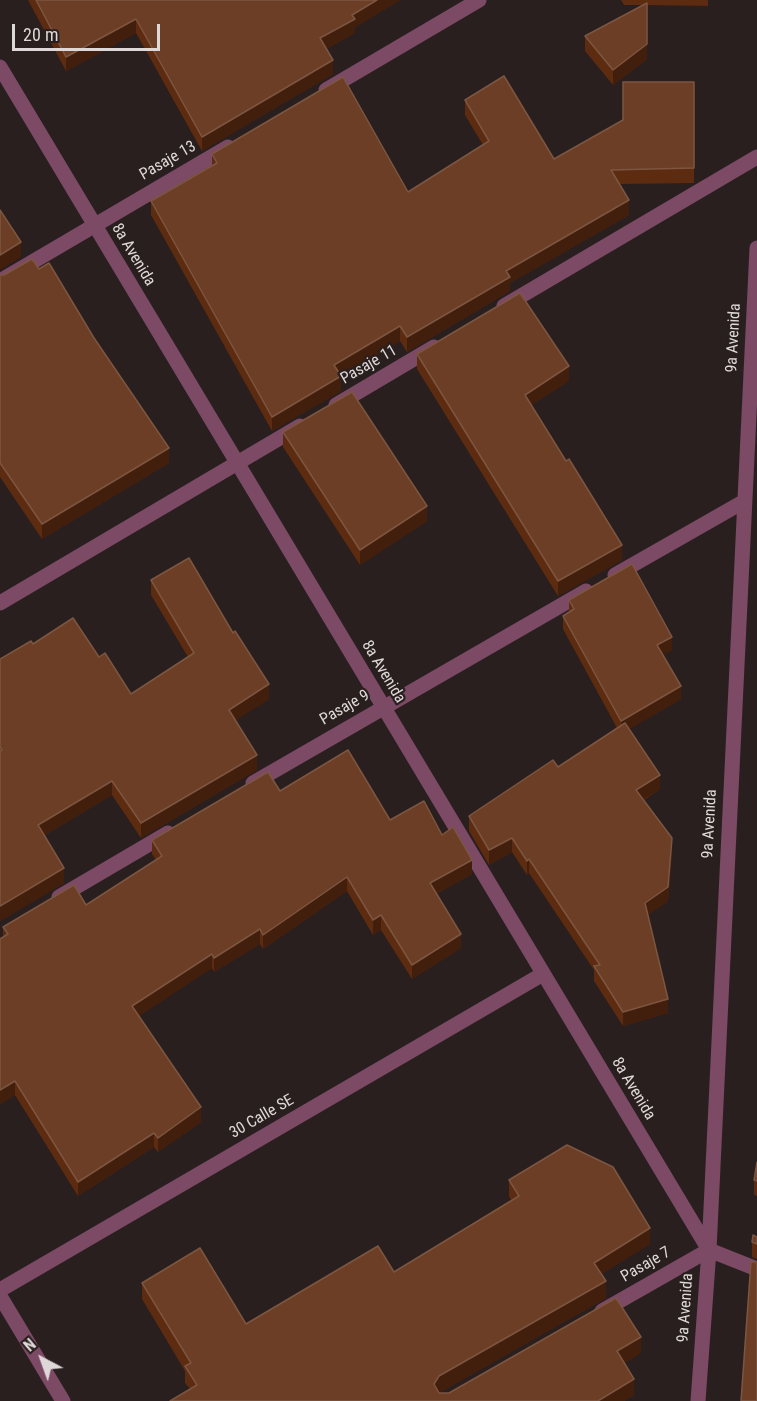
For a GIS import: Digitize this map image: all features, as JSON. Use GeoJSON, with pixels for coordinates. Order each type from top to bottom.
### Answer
{"type":"FeatureCollection","features":[{"type":"Feature","properties":{"kind":"street"},"geometry":{"type":"LineString","coordinates":[[317,95],[479,0]]}},
{"type":"Feature","properties":{"kind":"street","name":"8a Avenida"},"geometry":{"type":"LineString","coordinates":[[0,67],[709,1250]]}},
{"type":"Feature","properties":{"kind":"street","name":"Pasaje 13"},"geometry":{"type":"LineString","coordinates":[[0,281],[246,136]]}},
{"type":"Feature","properties":{"kind":"street"},"geometry":{"type":"LineString","coordinates":[[492,314],[757,157]]}},
{"type":"Feature","properties":{"kind":"street","name":"9a Avenida"},"geometry":{"type":"LineString","coordinates":[[698,1401],[709,1250],[743,502],[757,248]]}},
{"type":"Feature","properties":{"kind":"street","name":"Pasaje 11"},"geometry":{"type":"LineString","coordinates":[[0,603],[451,338]]}},
{"type":"Feature","properties":{"kind":"street","name":"Pasaje 9"},"geometry":{"type":"LineString","coordinates":[[242,790],[743,502]]}},
{"type":"Feature","properties":{"kind":"street"},"geometry":{"type":"LineString","coordinates":[[50,903],[181,826]]}},
{"type":"Feature","properties":{"kind":"street","name":"30 Calle SE"},"geometry":{"type":"LineString","coordinates":[[0,1290],[543,974]]}},
{"type":"Feature","properties":{"kind":"street"},"geometry":{"type":"LineString","coordinates":[[709,1250],[757,1269]]}},
{"type":"Feature","properties":{"kind":"street","name":"Pasaje 7"},"geometry":{"type":"LineString","coordinates":[[587,1320],[709,1250]]}},
{"type":"Feature","properties":{"kind":"street"},"geometry":{"type":"LineString","coordinates":[[0,1296],[63,1401]]}},
{"type":"Feature","properties":{"kind":"building"},"geometry":{"type":"Polygon","coordinates":[[[36,0],[377,0],[352,15],[355,19],[320,38],[333,60],[202,137],[136,19],[66,57],[36,0]]]}},
{"type":"Feature","properties":{"kind":"building"},"geometry":{"type":"Polygon","coordinates":[[[647,3],[647,44],[613,70],[585,36],[647,3]]]}},
{"type":"Feature","properties":{"kind":"building"},"geometry":{"type":"Polygon","coordinates":[[[504,76],[554,159],[623,120],[623,82],[694,82],[694,168],[611,170],[629,200],[506,271],[510,277],[407,337],[400,326],[334,365],[341,376],[272,417],[151,201],[217,163],[212,154],[343,77],[408,192],[489,141],[465,100],[504,76]]]}},
{"type":"Feature","properties":{"kind":"building"},"geometry":{"type":"Polygon","coordinates":[[[0,210],[21,242],[0,255],[0,210]]]}},
{"type":"Feature","properties":{"kind":"building"},"geometry":{"type":"Polygon","coordinates":[[[32,259],[39,269],[49,263],[94,338],[169,448],[42,524],[0,463],[0,275],[32,259]]]}},
{"type":"Feature","properties":{"kind":"building"},"geometry":{"type":"Polygon","coordinates":[[[520,293],[569,366],[525,395],[566,461],[569,459],[622,545],[558,581],[417,354],[520,293]]]}},
{"type":"Feature","properties":{"kind":"building"},"geometry":{"type":"Polygon","coordinates":[[[352,392],[427,506],[360,550],[283,432],[352,392]]]}},
{"type":"Feature","properties":{"kind":"building"},"geometry":{"type":"Polygon","coordinates":[[[189,558],[233,633],[235,631],[269,684],[229,710],[257,755],[141,823],[112,781],[38,825],[64,868],[0,906],[0,751],[2,750],[0,747],[0,659],[31,641],[33,644],[73,618],[99,657],[105,653],[131,694],[194,653],[151,580],[189,558]]]}},
{"type":"Feature","properties":{"kind":"building"},"geometry":{"type":"Polygon","coordinates":[[[632,564],[672,637],[657,645],[681,686],[621,721],[563,616],[574,609],[569,600],[632,564]]]}},
{"type":"Feature","properties":{"kind":"building"},"geometry":{"type":"Polygon","coordinates":[[[625,723],[660,775],[636,790],[672,838],[668,887],[645,903],[668,999],[623,1012],[594,966],[600,965],[529,859],[527,861],[512,838],[489,850],[469,816],[553,760],[558,767],[625,723]]]}},
{"type":"Feature","properties":{"kind":"building"},"geometry":{"type":"Polygon","coordinates":[[[348,750],[390,820],[424,801],[442,835],[453,827],[472,860],[430,883],[461,934],[412,965],[381,915],[373,920],[347,877],[263,935],[260,929],[214,958],[212,954],[132,1006],[201,1107],[158,1138],[154,1133],[78,1182],[15,1081],[0,1090],[0,939],[8,934],[3,927],[74,885],[86,905],[162,856],[152,840],[268,772],[280,791],[348,750]]]}},
{"type":"Feature","properties":{"kind":"building"},"geometry":{"type":"Polygon","coordinates":[[[567,1145],[613,1167],[650,1228],[594,1263],[606,1281],[439,1376],[434,1384],[439,1393],[449,1393],[616,1298],[641,1337],[617,1351],[634,1379],[598,1401],[170,1401],[197,1385],[185,1366],[191,1363],[142,1283],[200,1248],[246,1324],[378,1246],[394,1272],[519,1196],[509,1180],[567,1145]]]}},
{"type":"Feature","properties":{"kind":"building"},"geometry":{"type":"Polygon","coordinates":[[[757,1162],[757,1181],[754,1180],[757,1162]]]}},
{"type":"Feature","properties":{"kind":"building"},"geometry":{"type":"Polygon","coordinates":[[[753,1235],[757,1237],[757,1244],[752,1242],[753,1235]]]}},
{"type":"Feature","properties":{"kind":"building"},"geometry":{"type":"Polygon","coordinates":[[[751,1262],[757,1262],[757,1401],[741,1401],[751,1262]]]}}]}
